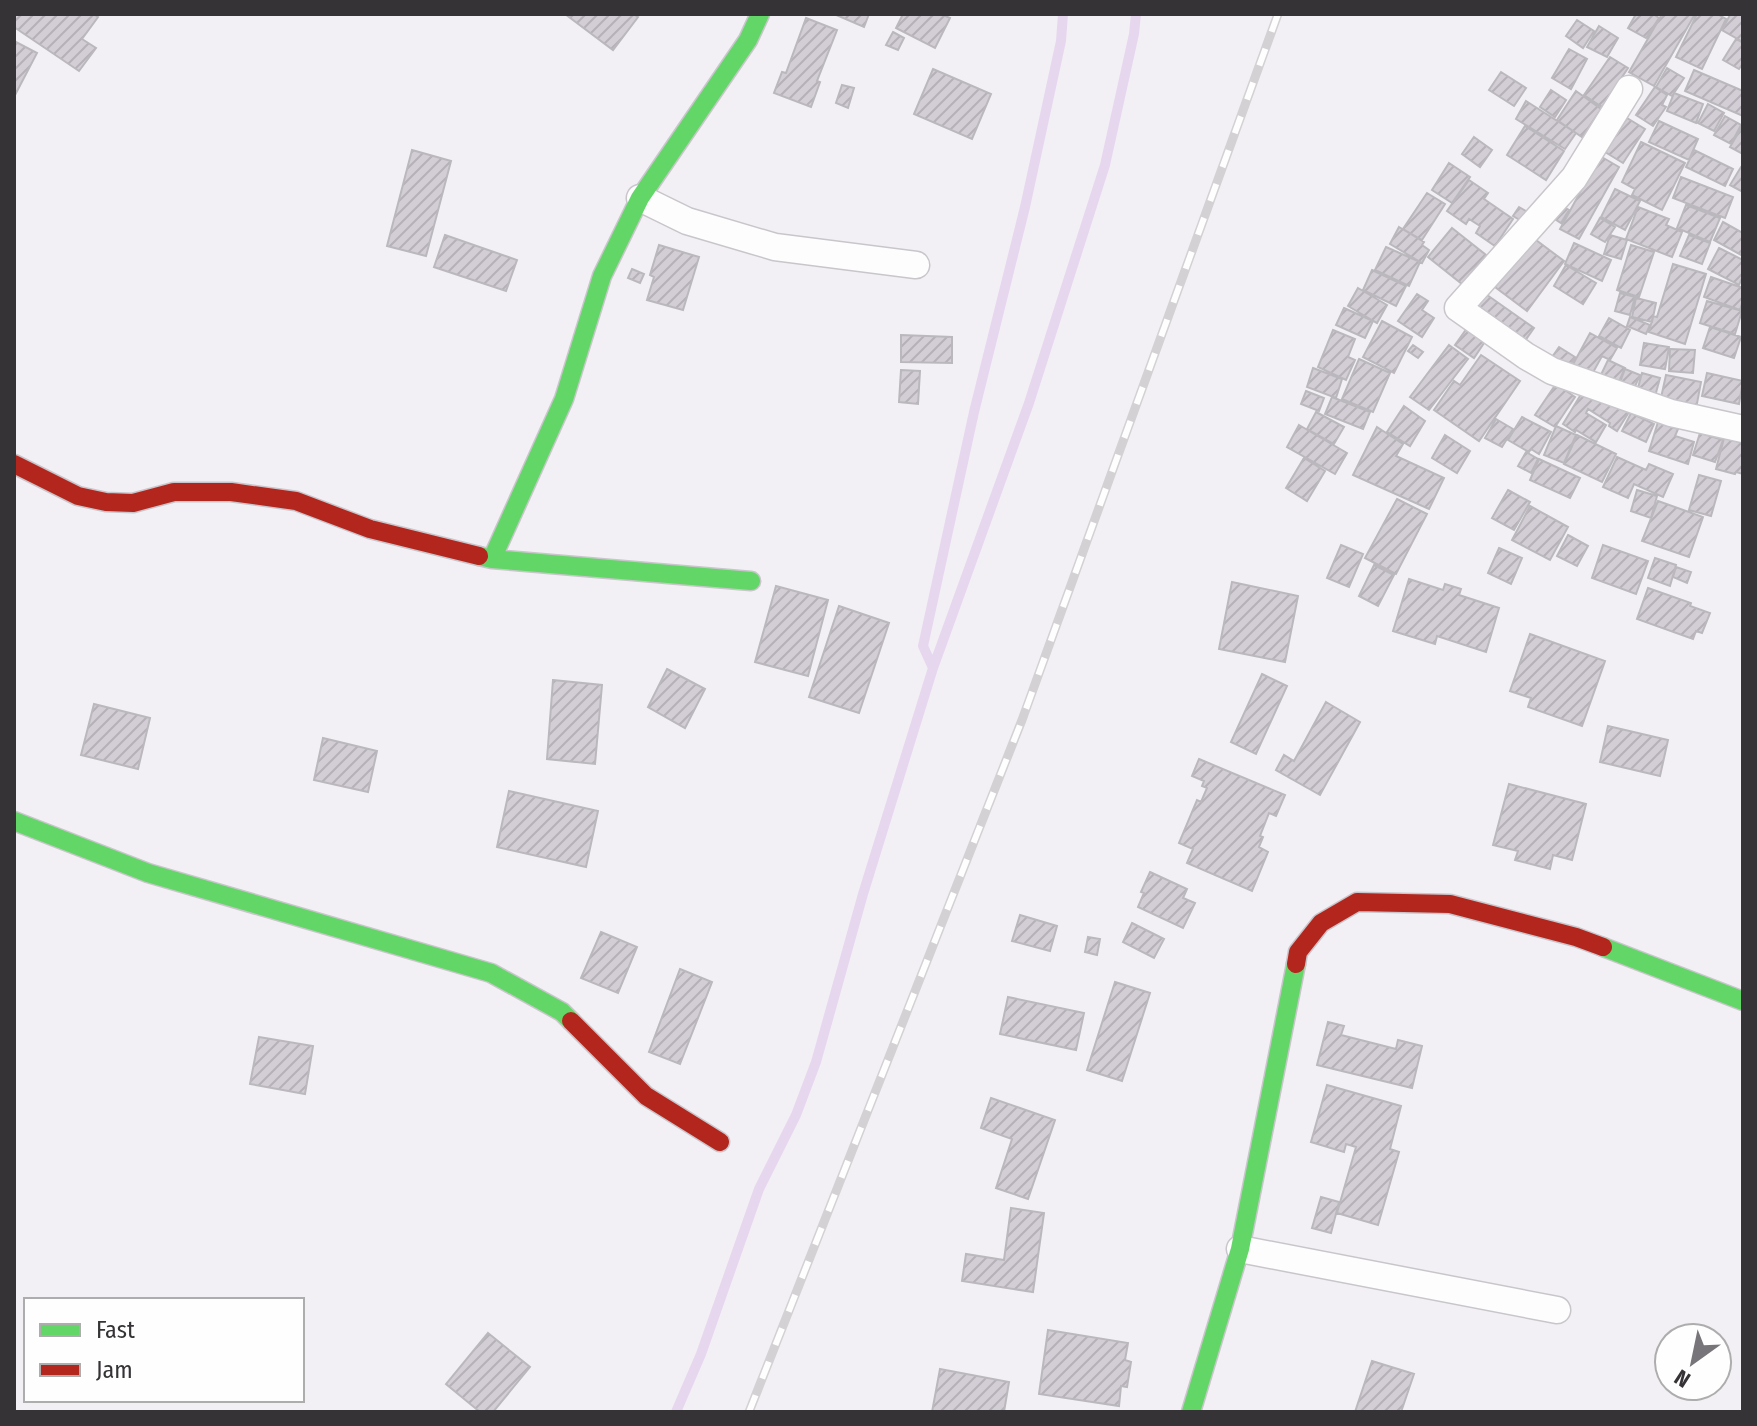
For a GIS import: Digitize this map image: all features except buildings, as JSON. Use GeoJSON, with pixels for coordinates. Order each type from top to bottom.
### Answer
{"type":"FeatureCollection","features":[{"type":"Feature","properties":{"kind":"street"},"geometry":{"type":"LineString","coordinates":[[492,559],[564,399],[602,276],[640,198],[748,40],[760,14]]}},
{"type":"Feature","properties":{"kind":"street"},"geometry":{"type":"LineString","coordinates":[[1629,89],[1574,178],[1458,308],[1552,371],[1671,413],[1743,429]]}},
{"type":"Feature","properties":{"kind":"street"},"geometry":{"type":"LineString","coordinates":[[640,198],[687,221],[775,247],[916,265]]}},
{"type":"Feature","properties":{"kind":"street"},"geometry":{"type":"LineString","coordinates":[[14,464],[78,496],[106,502],[133,503],[174,492],[231,492],[296,501],[370,529],[492,559],[751,581]]}},
{"type":"Feature","properties":{"kind":"street"},"geometry":{"type":"LineString","coordinates":[[14,821],[148,873],[491,973],[562,1012],[646,1096],[720,1142]]}},
{"type":"Feature","properties":{"kind":"street"},"geometry":{"type":"LineString","coordinates":[[1191,1412],[1240,1249],[1298,952],[1321,923],[1357,902],[1450,904],[1576,937],[1743,1001]]}},
{"type":"Feature","properties":{"kind":"street"},"geometry":{"type":"LineString","coordinates":[[1240,1249],[1557,1310]]}},
{"type":"Feature","properties":{"kind":"waterway"},"geometry":{"type":"LineString","coordinates":[[933,668],[923,646],[974,412],[1025,207],[1061,41],[1063,14]]}},
{"type":"Feature","properties":{"kind":"waterway"},"geometry":{"type":"LineString","coordinates":[[676,1412],[701,1354],[759,1189],[796,1115],[816,1062],[863,894],[933,668],[1029,403],[1105,165],[1136,14]]}},
{"type":"Feature","properties":{"kind":"railway"},"geometry":{"type":"LineString","coordinates":[[749,1412],[1022,720],[1278,14]]}},
{"type":"Feature","properties":{"kind":"traffic: fast"},"geometry":{"type":"LineString","coordinates":[[492,559],[564,399],[602,276],[640,198],[748,40],[760,14]]}},
{"type":"Feature","properties":{"kind":"traffic: fast"},"geometry":{"type":"LineString","coordinates":[[479,556],[751,581]]}},
{"type":"Feature","properties":{"kind":"traffic: fast"},"geometry":{"type":"LineString","coordinates":[[14,821],[148,873],[491,973],[562,1012],[571,1021]]}},
{"type":"Feature","properties":{"kind":"traffic: fast"},"geometry":{"type":"LineString","coordinates":[[1603,947],[1743,1001]]}},
{"type":"Feature","properties":{"kind":"traffic: fast"},"geometry":{"type":"LineString","coordinates":[[1191,1412],[1240,1249],[1296,964]]}},
{"type":"Feature","properties":{"kind":"traffic: jam"},"geometry":{"type":"LineString","coordinates":[[14,464],[78,496],[106,502],[133,503],[174,492],[231,492],[296,501],[370,529],[479,556]]}},
{"type":"Feature","properties":{"kind":"traffic: jam"},"geometry":{"type":"LineString","coordinates":[[1296,964],[1298,952],[1321,923],[1357,902],[1450,904],[1603,947]]}},
{"type":"Feature","properties":{"kind":"traffic: jam"},"geometry":{"type":"LineString","coordinates":[[571,1021],[646,1096],[720,1142]]}}]}
